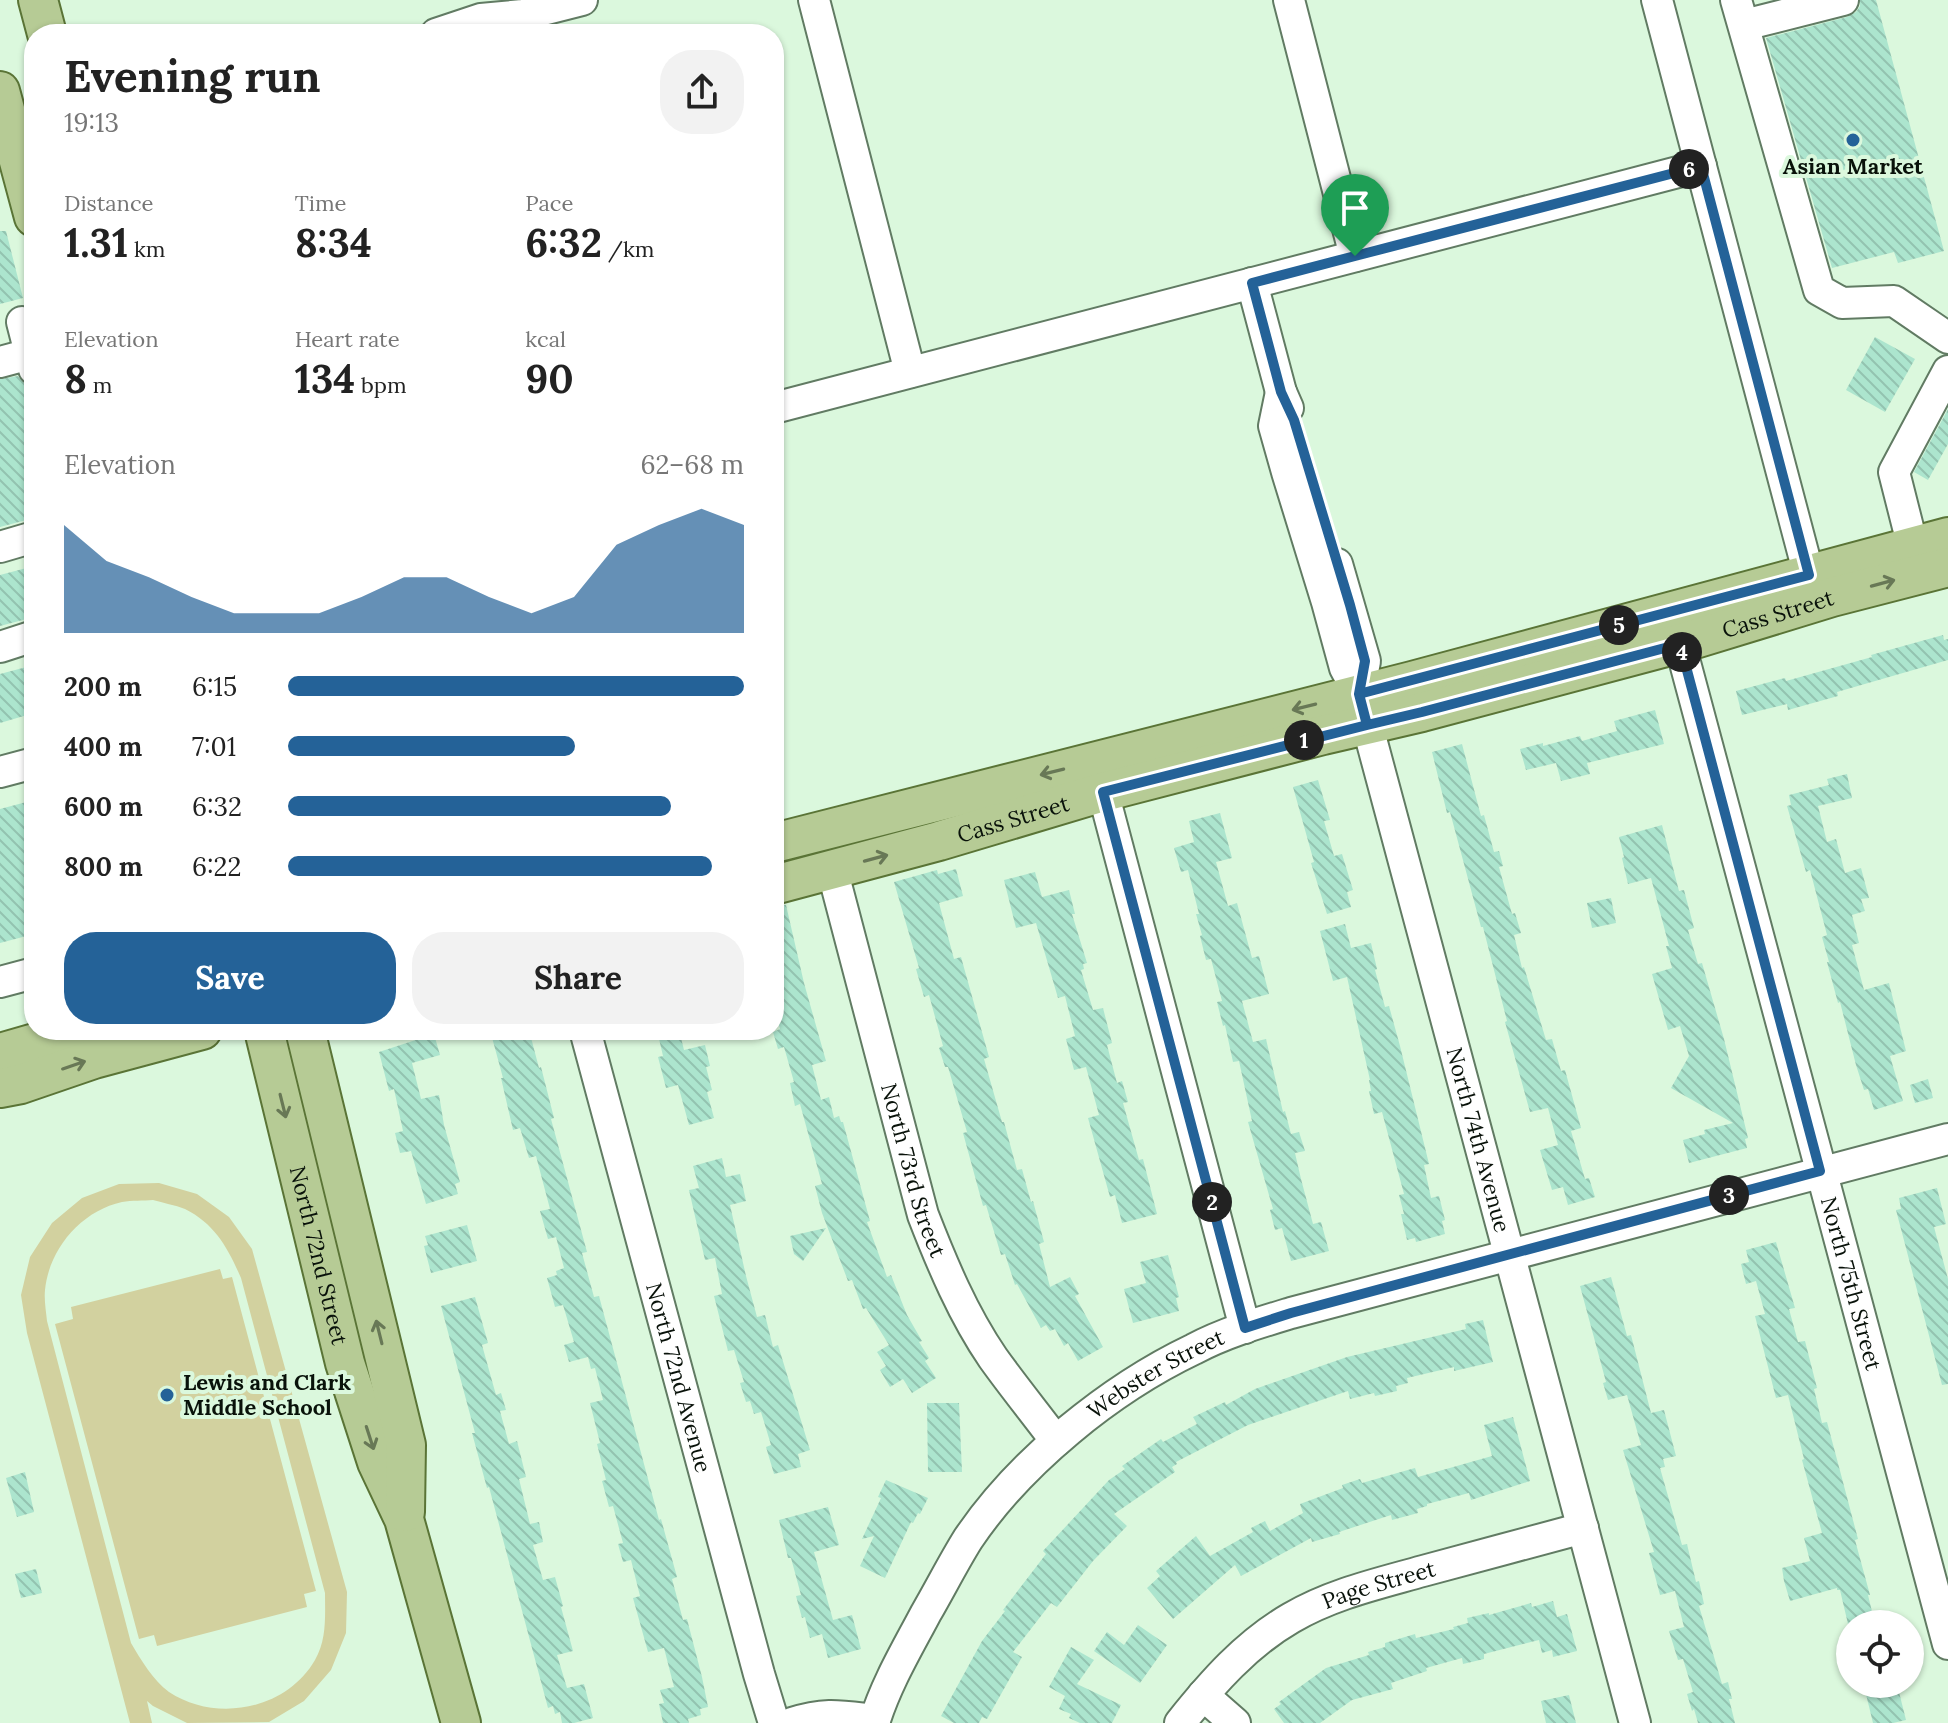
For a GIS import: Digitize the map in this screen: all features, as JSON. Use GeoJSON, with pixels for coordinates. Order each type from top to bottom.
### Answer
{"type":"FeatureCollection","features":[{"type":"Feature","properties":{"kind":"main road"},"geometry":{"type":"LineString","coordinates":[[38,0],[44,24]]}},
{"type":"Feature","properties":{"kind":"main road"},"geometry":{"type":"LineString","coordinates":[[0,91],[24,180]]}},
{"type":"Feature","properties":{"kind":"main road","name":"Cass Street"},"geometry":{"type":"LineString","coordinates":[[784,882],[939,841],[1363,709],[1809,575],[1930,542]]}},
{"type":"Feature","properties":{"kind":"main road","name":"Cass Street"},"geometry":{"type":"LineString","coordinates":[[784,841],[1363,709],[1422,712],[1680,644],[1832,597],[1948,567]]}},
{"type":"Feature","properties":{"kind":"main road"},"geometry":{"type":"LineString","coordinates":[[0,1053],[45,1040]]}},
{"type":"Feature","properties":{"kind":"main road"},"geometry":{"type":"LineString","coordinates":[[0,1088],[165,1040]]}},
{"type":"Feature","properties":{"kind":"main road","name":"North 72nd Street"},"geometry":{"type":"LineString","coordinates":[[266,1040],[345,1363],[377,1462],[404,1519],[461,1723]]}},
{"type":"Feature","properties":{"kind":"main road","name":"North 72nd Street"},"geometry":{"type":"LineString","coordinates":[[307,1040],[406,1445],[404,1519]]}},
{"type":"Feature","properties":{"kind":"street"},"geometry":{"type":"LineString","coordinates":[[814,0],[910,372]]}},
{"type":"Feature","properties":{"kind":"street"},"geometry":{"type":"LineString","coordinates":[[1289,0],[1355,256]]}},
{"type":"Feature","properties":{"kind":"street"},"geometry":{"type":"LineString","coordinates":[[1657,0],[1809,575]]}},
{"type":"Feature","properties":{"kind":"street"},"geometry":{"type":"LineString","coordinates":[[1843,0],[1740,12],[1819,290],[1842,303],[1894,301],[1948,338]]}},
{"type":"Feature","properties":{"kind":"street"},"geometry":{"type":"LineString","coordinates":[[456,24],[485,9],[523,15],[569,2]]}},
{"type":"Feature","properties":{"kind":"street"},"geometry":{"type":"LineString","coordinates":[[784,405],[1701,166]]}},
{"type":"Feature","properties":{"kind":"street"},"geometry":{"type":"LineString","coordinates":[[1252,283],[1281,392],[1294,420],[1365,661],[1363,709]]}},
{"type":"Feature","properties":{"kind":"street"},"geometry":{"type":"LineString","coordinates":[[0,362],[24,361]]}},
{"type":"Feature","properties":{"kind":"street"},"geometry":{"type":"LineString","coordinates":[[1930,542],[1894,472],[1948,371]]}},
{"type":"Feature","properties":{"kind":"street"},"geometry":{"type":"LineString","coordinates":[[0,547],[24,540]]}},
{"type":"Feature","properties":{"kind":"street"},"geometry":{"type":"LineString","coordinates":[[0,647],[24,639]]}},
{"type":"Feature","properties":{"kind":"street","name":"North 75th Street"},"geometry":{"type":"LineString","coordinates":[[1680,644],[1948,1644]]}},
{"type":"Feature","properties":{"kind":"street","name":"North 74th Avenue"},"geometry":{"type":"LineString","coordinates":[[1363,709],[1635,1723]]}},
{"type":"Feature","properties":{"kind":"street"},"geometry":{"type":"LineString","coordinates":[[0,772],[24,766]]}},
{"type":"Feature","properties":{"kind":"street"},"geometry":{"type":"LineString","coordinates":[[1103,792],[1245,1328]]}},
{"type":"Feature","properties":{"kind":"street","name":"North 73rd Street"},"geometry":{"type":"LineString","coordinates":[[832,869],[923,1215],[936,1249],[992,1356],[1056,1441]]}},
{"type":"Feature","properties":{"kind":"street"},"geometry":{"type":"LineString","coordinates":[[0,982],[24,976]]}},
{"type":"Feature","properties":{"kind":"street","name":"North 72nd Avenue"},"geometry":{"type":"LineString","coordinates":[[588,1040],[774,1723]]}},
{"type":"Feature","properties":{"kind":"street","name":"Webster Street"},"geometry":{"type":"LineString","coordinates":[[792,1723],[830,1715],[875,1722],[884,1692],[939,1590],[969,1538],[1006,1491],[1056,1441],[1096,1408],[1145,1374],[1195,1348],[1291,1313],[1948,1139]]}},
{"type":"Feature","properties":{"kind":"street","name":"Page Street"},"geometry":{"type":"LineString","coordinates":[[1203,1695],[1258,1640],[1288,1619],[1321,1602],[1358,1589],[1583,1528]]}},
{"type":"Feature","properties":{"kind":"street"},"geometry":{"type":"LineString","coordinates":[[1180,1723],[1203,1695],[1235,1723]]}},
{"type":"Feature","properties":{"kind":"green space"},"geometry":{"type":"Polygon","coordinates":[[[159,1183],[197,1194],[229,1217],[252,1249],[347,1592],[346,1633],[331,1670],[304,1701],[269,1722],[187,1723],[147,1701],[152,1723],[130,1723],[27,1333],[21,1295],[30,1257],[52,1223],[82,1198],[119,1184],[159,1183]],[[153,1200],[126,1201],[107,1207],[93,1214],[70,1234],[53,1260],[48,1275],[45,1294],[47,1321],[131,1643],[153,1676],[169,1692],[188,1702],[208,1707],[228,1709],[249,1706],[287,1690],[315,1660],[323,1636],[325,1593],[241,1278],[225,1247],[205,1222],[185,1209],[153,1200]]]}},
{"type":"Feature","properties":{"kind":"green space"},"geometry":{"type":"Polygon","coordinates":[[[220,1269],[223,1279],[232,1277],[316,1591],[304,1594],[307,1607],[157,1646],[154,1635],[139,1639],[55,1324],[73,1319],[71,1307],[220,1269]]]}},
{"type":"Feature","properties":{"kind":"building","name":"Asian Market"},"geometry":{"type":"Polygon","coordinates":[[[1860,0],[1876,0],[1944,251],[1898,263],[1894,252],[1832,268],[1766,38],[1847,17],[1856,12],[1860,0]]]}},
{"type":"Feature","properties":{"kind":"building"},"geometry":{"type":"Polygon","coordinates":[[[0,231],[6,231],[23,298],[0,304],[0,231]]]}},
{"type":"Feature","properties":{"kind":"building"},"geometry":{"type":"Polygon","coordinates":[[[1875,337],[1915,359],[1885,412],[1846,390],[1875,337]]]}},
{"type":"Feature","properties":{"kind":"building"},"geometry":{"type":"Polygon","coordinates":[[[18,376],[24,383],[24,521],[0,527],[0,379],[18,376]]]}},
{"type":"Feature","properties":{"kind":"building"},"geometry":{"type":"Polygon","coordinates":[[[1948,409],[1948,444],[1928,480],[1914,472],[1948,409]]]}},
{"type":"Feature","properties":{"kind":"building"},"geometry":{"type":"Polygon","coordinates":[[[24,569],[24,620],[0,626],[0,575],[24,569]]]}},
{"type":"Feature","properties":{"kind":"building"},"geometry":{"type":"Polygon","coordinates":[[[1943,635],[1944,640],[1948,639],[1948,660],[1837,692],[1838,696],[1788,710],[1787,704],[1742,715],[1736,691],[1785,678],[1786,681],[1943,635]]]}},
{"type":"Feature","properties":{"kind":"building"},"geometry":{"type":"Polygon","coordinates":[[[24,668],[24,716],[0,723],[0,674],[24,668]]]}},
{"type":"Feature","properties":{"kind":"building"},"geometry":{"type":"Polygon","coordinates":[[[1655,710],[1664,744],[1587,763],[1590,774],[1561,781],[1556,763],[1526,770],[1520,749],[1580,736],[1582,741],[1617,731],[1614,721],[1655,710]]]}},
{"type":"Feature","properties":{"kind":"building"},"geometry":{"type":"Polygon","coordinates":[[[1462,744],[1481,816],[1484,815],[1494,852],[1499,851],[1503,866],[1499,867],[1512,914],[1515,913],[1521,933],[1514,935],[1522,968],[1546,1040],[1552,1039],[1561,1071],[1565,1070],[1581,1128],[1571,1131],[1585,1179],[1589,1178],[1595,1197],[1568,1205],[1563,1187],[1552,1190],[1540,1150],[1558,1145],[1548,1108],[1530,1112],[1483,927],[1450,812],[1447,813],[1432,752],[1462,744]]]}},
{"type":"Feature","properties":{"kind":"building"},"geometry":{"type":"Polygon","coordinates":[[[1847,774],[1852,798],[1818,806],[1827,842],[1836,839],[1845,873],[1861,868],[1869,898],[1861,899],[1865,911],[1852,915],[1859,943],[1852,945],[1864,990],[1889,983],[1906,1051],[1890,1056],[1903,1101],[1874,1110],[1868,1089],[1864,1090],[1838,1003],[1822,937],[1827,935],[1810,870],[1806,872],[1787,806],[1791,805],[1789,795],[1829,785],[1827,779],[1847,774]]]}},
{"type":"Feature","properties":{"kind":"building"},"geometry":{"type":"Polygon","coordinates":[[[1318,780],[1330,820],[1324,821],[1334,856],[1342,854],[1353,890],[1347,892],[1351,907],[1327,914],[1293,787],[1318,780]]]}},
{"type":"Feature","properties":{"kind":"building"},"geometry":{"type":"Polygon","coordinates":[[[24,803],[24,937],[0,943],[0,809],[24,803]]]}},
{"type":"Feature","properties":{"kind":"building"},"geometry":{"type":"Polygon","coordinates":[[[1220,813],[1232,858],[1216,862],[1228,906],[1237,903],[1252,958],[1259,956],[1269,994],[1242,1001],[1253,1042],[1266,1039],[1291,1134],[1299,1132],[1305,1151],[1295,1153],[1301,1179],[1313,1224],[1321,1222],[1329,1251],[1291,1261],[1282,1228],[1275,1230],[1270,1210],[1273,1209],[1248,1122],[1252,1121],[1239,1061],[1233,1062],[1223,1026],[1217,1002],[1222,1001],[1211,959],[1206,960],[1188,870],[1181,872],[1174,848],[1194,842],[1189,821],[1220,813]]]}},
{"type":"Feature","properties":{"kind":"building"},"geometry":{"type":"Polygon","coordinates":[[[1662,825],[1679,891],[1684,890],[1694,928],[1688,930],[1698,964],[1702,963],[1724,1039],[1748,1138],[1745,1139],[1747,1148],[1689,1163],[1683,1140],[1705,1134],[1704,1130],[1733,1123],[1671,1088],[1689,1056],[1680,1026],[1668,1030],[1652,974],[1672,968],[1666,946],[1669,946],[1651,878],[1628,884],[1619,837],[1662,825]]]}},
{"type":"Feature","properties":{"kind":"building"},"geometry":{"type":"Polygon","coordinates":[[[956,869],[963,896],[939,903],[954,959],[961,957],[989,1057],[984,1059],[1017,1170],[1022,1169],[1033,1201],[1044,1242],[1039,1244],[1050,1287],[1070,1277],[1079,1294],[1075,1296],[1103,1347],[1078,1361],[1068,1343],[1064,1346],[1055,1329],[1050,1331],[1046,1325],[1041,1328],[1015,1285],[1005,1254],[1001,1255],[986,1205],[983,1206],[963,1133],[967,1132],[948,1067],[945,1067],[939,1048],[943,1046],[929,995],[924,997],[916,969],[919,968],[894,882],[937,870],[938,874],[956,869]]]}},
{"type":"Feature","properties":{"kind":"building"},"geometry":{"type":"Polygon","coordinates":[[[1035,872],[1042,897],[1069,890],[1075,914],[1072,914],[1087,963],[1081,970],[1093,1010],[1103,1008],[1112,1043],[1107,1045],[1117,1083],[1122,1081],[1128,1102],[1123,1103],[1139,1160],[1143,1159],[1157,1214],[1122,1223],[1115,1195],[1110,1197],[1088,1118],[1099,1115],[1086,1067],[1074,1070],[1066,1039],[1075,1036],[1065,996],[1058,998],[1036,923],[1016,928],[1004,880],[1035,872]]]}},
{"type":"Feature","properties":{"kind":"building"},"geometry":{"type":"Polygon","coordinates":[[[1611,898],[1616,923],[1592,928],[1587,903],[1611,898]]]}},
{"type":"Feature","properties":{"kind":"building"},"geometry":{"type":"Polygon","coordinates":[[[784,905],[826,1061],[812,1065],[821,1100],[829,1097],[834,1118],[839,1116],[843,1122],[870,1221],[867,1222],[887,1277],[891,1275],[907,1315],[922,1341],[919,1342],[929,1358],[925,1361],[936,1378],[912,1393],[903,1379],[890,1387],[880,1370],[886,1366],[877,1352],[889,1345],[866,1308],[863,1309],[852,1280],[848,1281],[822,1213],[815,1186],[822,1184],[800,1104],[795,1106],[790,1083],[794,1082],[784,1047],[778,1049],[775,1040],[784,1040],[784,905]]]}},
{"type":"Feature","properties":{"kind":"building"},"geometry":{"type":"Polygon","coordinates":[[[1345,924],[1351,948],[1371,943],[1375,970],[1385,1007],[1389,1006],[1429,1164],[1424,1165],[1431,1198],[1439,1196],[1445,1220],[1442,1221],[1445,1234],[1416,1242],[1415,1238],[1407,1240],[1399,1195],[1404,1194],[1382,1112],[1374,1114],[1370,1080],[1347,977],[1333,981],[1320,931],[1345,924]]]}},
{"type":"Feature","properties":{"kind":"building"},"geometry":{"type":"Polygon","coordinates":[[[416,1040],[436,1040],[440,1055],[412,1063],[421,1099],[439,1095],[460,1182],[455,1184],[458,1194],[426,1204],[411,1151],[400,1153],[395,1133],[403,1131],[394,1089],[389,1091],[379,1052],[416,1040]]]}},
{"type":"Feature","properties":{"kind":"building"},"geometry":{"type":"Polygon","coordinates":[[[493,1040],[532,1040],[587,1252],[582,1253],[594,1297],[599,1296],[677,1577],[672,1579],[683,1620],[687,1619],[702,1677],[708,1707],[700,1709],[701,1715],[688,1719],[689,1723],[663,1723],[659,1704],[664,1703],[660,1690],[674,1687],[664,1648],[648,1652],[633,1598],[640,1596],[631,1560],[623,1562],[618,1544],[623,1543],[602,1481],[606,1480],[590,1403],[603,1400],[595,1368],[591,1369],[588,1357],[569,1362],[564,1345],[574,1342],[563,1305],[555,1307],[547,1278],[557,1275],[556,1271],[564,1268],[556,1237],[548,1239],[540,1211],[550,1209],[536,1156],[529,1158],[520,1128],[513,1130],[493,1040]]]}},
{"type":"Feature","properties":{"kind":"building"},"geometry":{"type":"Polygon","coordinates":[[[659,1040],[682,1040],[684,1050],[705,1045],[712,1090],[707,1092],[714,1118],[689,1125],[678,1085],[666,1088],[658,1057],[663,1056],[659,1040]]]}},
{"type":"Feature","properties":{"kind":"building"},"geometry":{"type":"Polygon","coordinates":[[[1928,1079],[1933,1098],[1915,1103],[1910,1085],[1928,1079]]]}},
{"type":"Feature","properties":{"kind":"building"},"geometry":{"type":"Polygon","coordinates":[[[722,1158],[726,1177],[740,1174],[746,1201],[730,1205],[746,1276],[757,1317],[765,1315],[773,1347],[778,1345],[810,1450],[798,1454],[801,1467],[774,1474],[766,1447],[771,1445],[761,1412],[754,1414],[750,1401],[746,1402],[740,1383],[744,1382],[734,1350],[728,1351],[714,1296],[722,1294],[715,1258],[705,1260],[689,1190],[699,1188],[693,1166],[722,1158]]]}},
{"type":"Feature","properties":{"kind":"building"},"geometry":{"type":"Polygon","coordinates":[[[1937,1188],[1946,1224],[1934,1227],[1948,1279],[1948,1384],[1942,1385],[1896,1210],[1901,1209],[1899,1198],[1937,1188]]]}},
{"type":"Feature","properties":{"kind":"building"},"geometry":{"type":"Polygon","coordinates":[[[467,1225],[477,1261],[431,1273],[424,1246],[428,1245],[425,1236],[467,1225]]]}},
{"type":"Feature","properties":{"kind":"building"},"geometry":{"type":"Polygon","coordinates":[[[826,1228],[803,1261],[794,1254],[790,1236],[826,1228]]]}},
{"type":"Feature","properties":{"kind":"building"},"geometry":{"type":"Polygon","coordinates":[[[1776,1242],[1795,1308],[1789,1309],[1798,1342],[1805,1341],[1822,1423],[1827,1422],[1858,1539],[1855,1540],[1872,1610],[1845,1610],[1837,1588],[1790,1601],[1782,1568],[1810,1561],[1804,1538],[1822,1533],[1788,1395],[1776,1398],[1755,1316],[1765,1314],[1756,1281],[1746,1284],[1741,1264],[1749,1262],[1746,1250],[1776,1242]]]}},
{"type":"Feature","properties":{"kind":"building"},"geometry":{"type":"Polygon","coordinates":[[[1168,1255],[1179,1297],[1176,1298],[1179,1311],[1133,1323],[1124,1289],[1146,1283],[1140,1262],[1168,1255]]]}},
{"type":"Feature","properties":{"kind":"building"},"geometry":{"type":"Polygon","coordinates":[[[1611,1277],[1627,1336],[1631,1335],[1651,1413],[1664,1410],[1676,1456],[1663,1459],[1665,1467],[1660,1468],[1682,1545],[1687,1544],[1696,1582],[1699,1581],[1704,1604],[1699,1606],[1722,1684],[1728,1682],[1735,1723],[1698,1723],[1687,1694],[1693,1692],[1683,1659],[1678,1660],[1669,1631],[1684,1627],[1675,1591],[1660,1595],[1649,1553],[1654,1552],[1623,1450],[1641,1445],[1627,1395],[1608,1400],[1580,1286],[1611,1277]]]}},
{"type":"Feature","properties":{"kind":"building"},"geometry":{"type":"Polygon","coordinates":[[[475,1297],[488,1343],[482,1345],[496,1395],[501,1393],[506,1410],[500,1411],[509,1444],[517,1441],[526,1477],[519,1479],[530,1524],[539,1522],[543,1542],[533,1545],[543,1580],[555,1577],[563,1606],[573,1651],[557,1655],[567,1688],[584,1684],[593,1718],[574,1723],[562,1723],[560,1712],[555,1714],[553,1706],[548,1708],[472,1433],[475,1433],[441,1306],[475,1297]]]}},
{"type":"Feature","properties":{"kind":"building"},"geometry":{"type":"Polygon","coordinates":[[[1483,1320],[1493,1362],[1407,1378],[1408,1383],[1396,1386],[1397,1391],[1375,1396],[1374,1393],[1350,1399],[1348,1391],[1248,1425],[1176,1462],[1172,1467],[1175,1472],[1114,1514],[1127,1526],[1093,1561],[1057,1607],[1051,1603],[1013,1652],[1022,1657],[987,1719],[982,1717],[979,1723],[954,1723],[941,1716],[982,1641],[1046,1554],[1043,1551],[1109,1480],[1125,1469],[1122,1466],[1161,1439],[1163,1442],[1197,1424],[1193,1417],[1225,1402],[1226,1405],[1255,1389],[1347,1357],[1466,1329],[1465,1324],[1483,1320]]]}},
{"type":"Feature","properties":{"kind":"building"},"geometry":{"type":"Polygon","coordinates":[[[927,1403],[959,1403],[962,1472],[928,1472],[927,1403]]]}},
{"type":"Feature","properties":{"kind":"building"},"geometry":{"type":"Polygon","coordinates":[[[1513,1417],[1530,1481],[1471,1500],[1469,1493],[1427,1504],[1417,1509],[1418,1513],[1392,1520],[1391,1515],[1312,1542],[1311,1538],[1241,1576],[1235,1565],[1173,1619],[1147,1588],[1160,1576],[1156,1571],[1196,1536],[1210,1556],[1253,1532],[1251,1528],[1265,1521],[1270,1531],[1303,1513],[1300,1504],[1343,1488],[1342,1485],[1360,1479],[1362,1483],[1415,1468],[1418,1477],[1492,1456],[1484,1425],[1513,1417]]]}},
{"type":"Feature","properties":{"kind":"building"},"geometry":{"type":"Polygon","coordinates":[[[25,1472],[34,1512],[17,1517],[6,1478],[25,1472]]]}},
{"type":"Feature","properties":{"kind":"building"},"geometry":{"type":"Polygon","coordinates":[[[886,1480],[928,1498],[920,1514],[911,1522],[885,1578],[860,1566],[874,1536],[862,1539],[886,1480]]]}},
{"type":"Feature","properties":{"kind":"building"},"geometry":{"type":"Polygon","coordinates":[[[828,1507],[839,1545],[814,1552],[833,1620],[852,1615],[861,1649],[828,1658],[822,1634],[810,1638],[805,1617],[802,1618],[796,1596],[801,1595],[779,1520],[828,1507]]]}},
{"type":"Feature","properties":{"kind":"building"},"geometry":{"type":"Polygon","coordinates":[[[36,1569],[42,1593],[21,1598],[15,1574],[36,1569]]]}},
{"type":"Feature","properties":{"kind":"building"},"geometry":{"type":"Polygon","coordinates":[[[1553,1601],[1557,1617],[1567,1614],[1577,1651],[1553,1657],[1552,1650],[1542,1653],[1539,1640],[1484,1654],[1484,1659],[1463,1664],[1462,1658],[1426,1668],[1427,1671],[1391,1683],[1393,1689],[1352,1700],[1320,1723],[1284,1723],[1274,1709],[1281,1704],[1279,1702],[1326,1668],[1369,1655],[1368,1652],[1385,1647],[1385,1643],[1415,1634],[1416,1638],[1454,1629],[1468,1623],[1467,1618],[1553,1601]]]}},
{"type":"Feature","properties":{"kind":"building"},"geometry":{"type":"Polygon","coordinates":[[[1138,1625],[1167,1645],[1140,1683],[1094,1651],[1107,1632],[1124,1645],[1138,1625]]]}},
{"type":"Feature","properties":{"kind":"building"},"geometry":{"type":"Polygon","coordinates":[[[1071,1647],[1094,1660],[1077,1684],[1121,1705],[1112,1723],[1080,1723],[1069,1718],[1071,1714],[1059,1709],[1065,1696],[1049,1687],[1071,1647]]]}},
{"type":"Feature","properties":{"kind":"building"},"geometry":{"type":"Polygon","coordinates":[[[1569,1695],[1576,1723],[1546,1723],[1541,1701],[1569,1695]]]}},
{"type":"Feature","properties":{"kind":"building"},"geometry":{"type":"Polygon","coordinates":[[[1867,1698],[1900,1698],[1906,1720],[1873,1723],[1867,1698]]]}},
{"type":"Feature","properties":{"kind":"place","name":"Asian Market"},"geometry":{"type":"Point","coordinates":[1853,140]}},
{"type":"Feature","properties":{"kind":"place","name":"Lewis and Clark Middle School"},"geometry":{"type":"Point","coordinates":[167,1395]}},
{"type":"Feature","properties":{"kind":"route"},"geometry":{"type":"LineString","coordinates":[[1355,256],[1252,283],[1281,392],[1294,420],[1365,661],[1359,694],[1367,725],[1103,792],[1245,1328],[1820,1171],[1680,644],[1367,725],[1359,694],[1809,575],[1701,166],[1355,256]]}}]}
